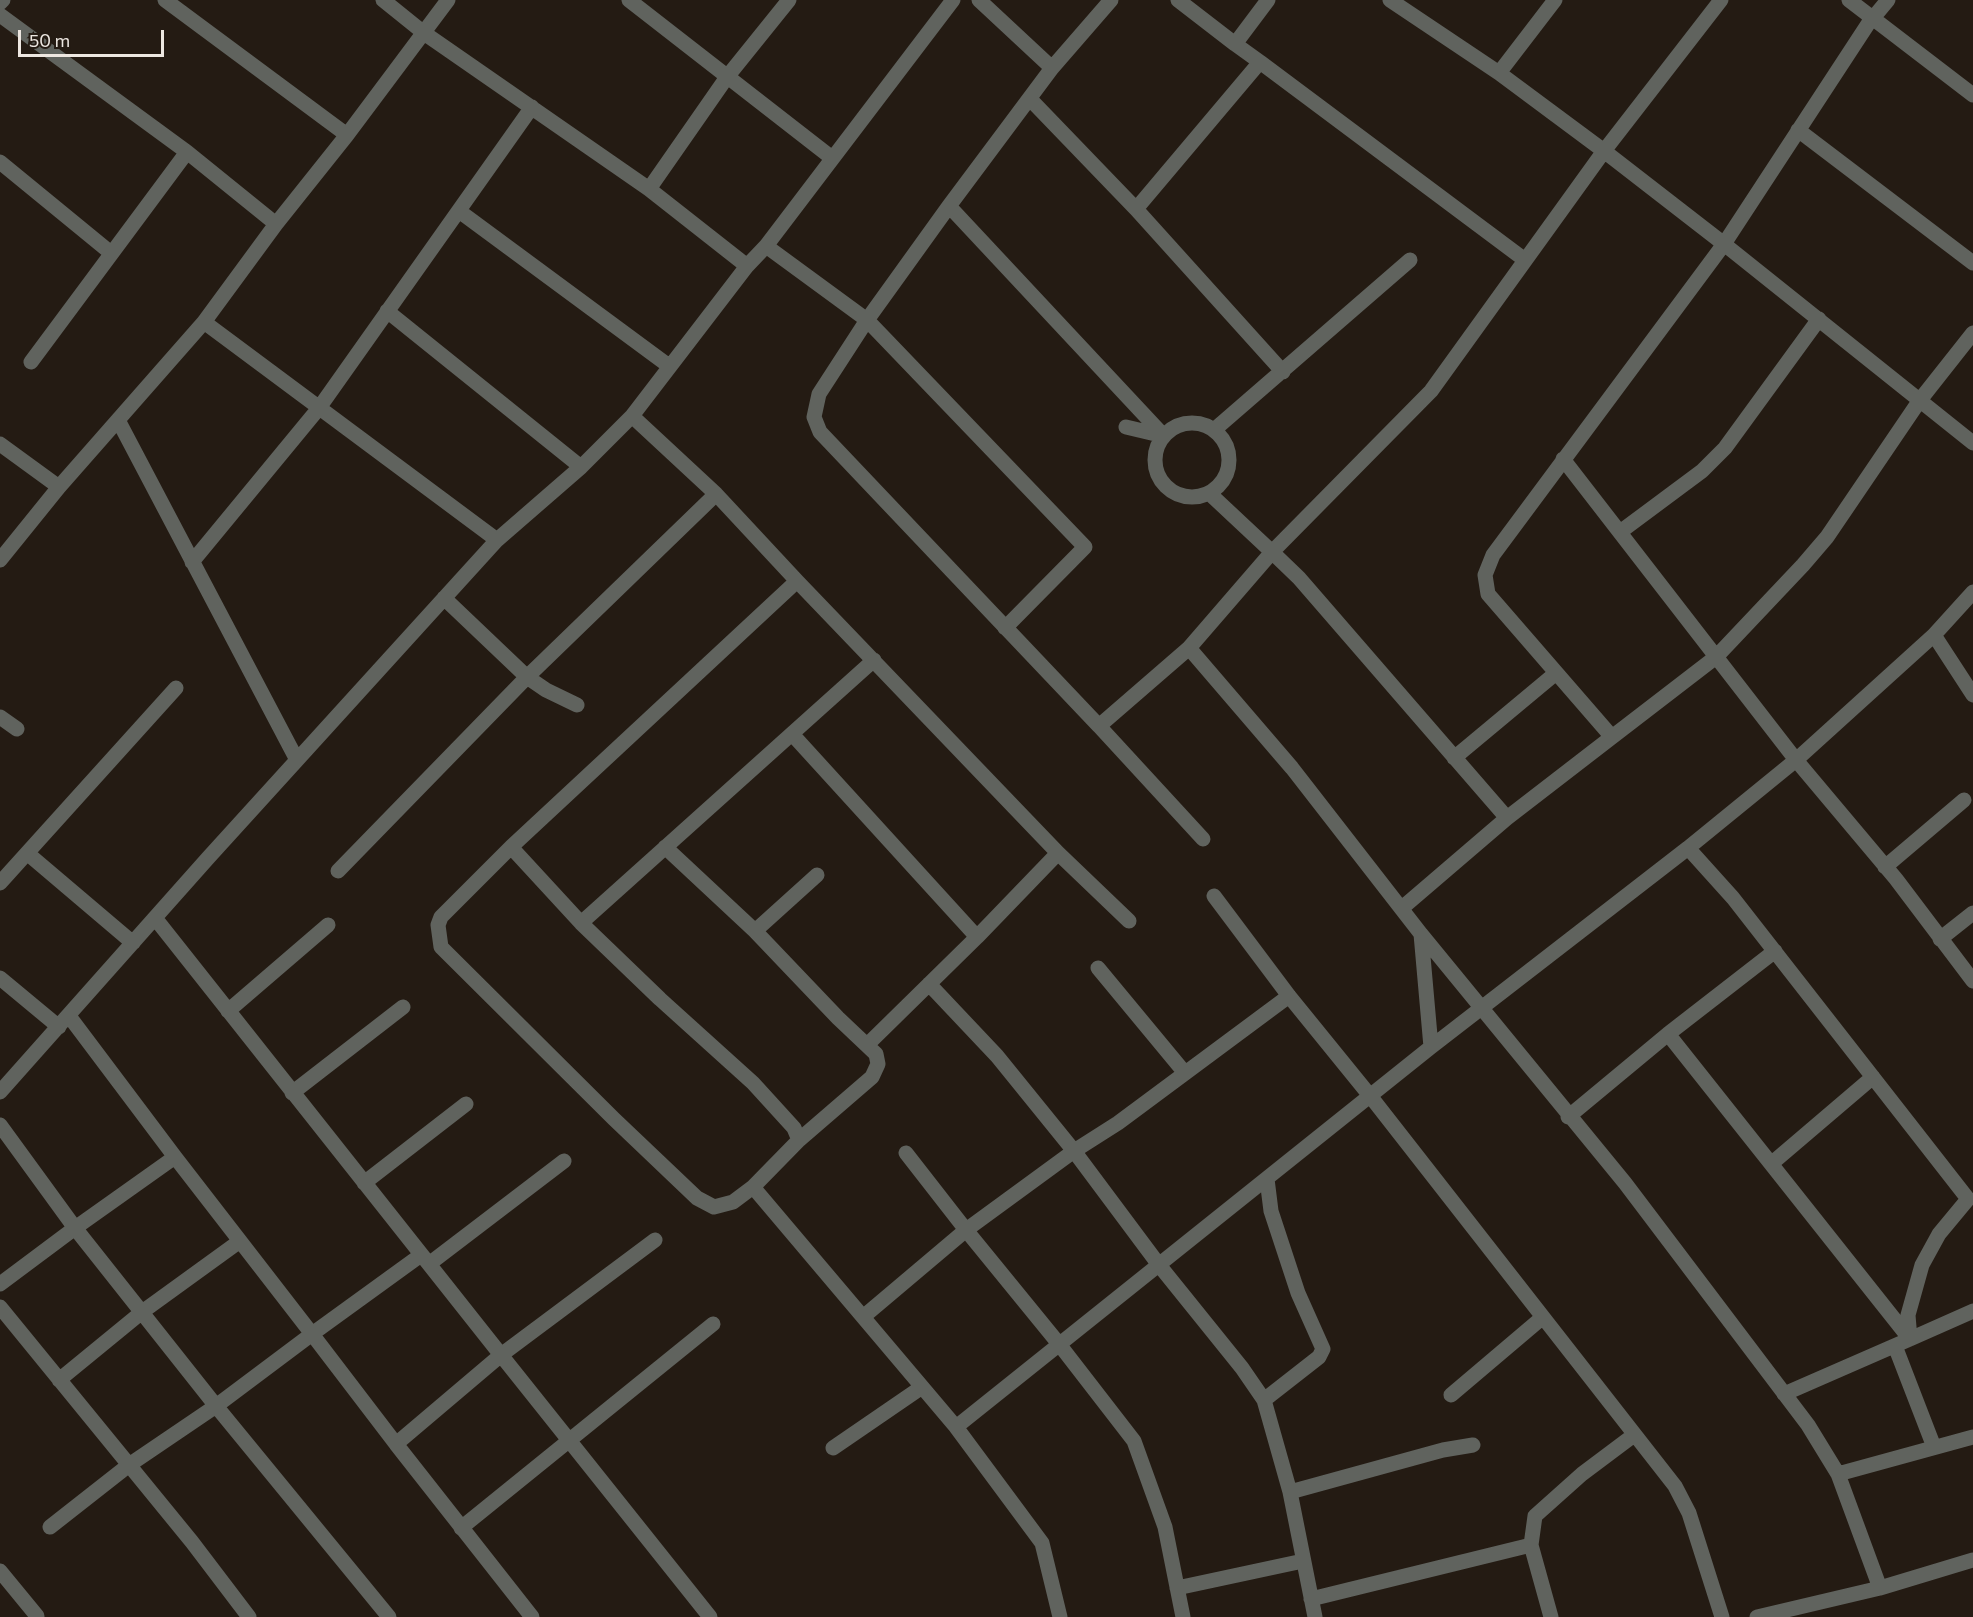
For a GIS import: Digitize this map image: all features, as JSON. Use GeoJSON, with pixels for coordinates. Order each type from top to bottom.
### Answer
{"type":"FeatureCollection","features":[{"type":"Feature","properties":{"kind":"street"},"geometry":{"type":"LineString","coordinates":[[165,0],[347,135]]}},
{"type":"Feature","properties":{"kind":"street"},"geometry":{"type":"LineString","coordinates":[[383,0],[424,33],[649,189],[747,266]]}},
{"type":"Feature","properties":{"kind":"street"},"geometry":{"type":"LineString","coordinates":[[0,560],[59,487],[204,322],[276,224],[347,135],[448,0]]}},
{"type":"Feature","properties":{"kind":"street"},"geometry":{"type":"LineString","coordinates":[[629,0],[832,158]]}},
{"type":"Feature","properties":{"kind":"street"},"geometry":{"type":"LineString","coordinates":[[649,189],[727,77],[789,0]]}},
{"type":"Feature","properties":{"kind":"street"},"geometry":{"type":"LineString","coordinates":[[0,1092],[497,540],[581,468],[632,416],[747,266],[766,246],[953,0]]}},
{"type":"Feature","properties":{"kind":"street"},"geometry":{"type":"LineString","coordinates":[[979,0],[1052,68]]}},
{"type":"Feature","properties":{"kind":"street"},"geometry":{"type":"LineString","coordinates":[[1178,0],[1525,260]]}},
{"type":"Feature","properties":{"kind":"street"},"geometry":{"type":"LineString","coordinates":[[1235,44],[1268,0]]}},
{"type":"Feature","properties":{"kind":"street"},"geometry":{"type":"LineString","coordinates":[[1390,0],[1499,73],[1604,151],[1973,443]]}},
{"type":"Feature","properties":{"kind":"street"},"geometry":{"type":"LineString","coordinates":[[1499,73],[1555,0]]}},
{"type":"Feature","properties":{"kind":"street"},"geometry":{"type":"LineString","coordinates":[[1099,726],[1190,648],[1272,552],[1431,392],[1604,151],[1721,0]]}},
{"type":"Feature","properties":{"kind":"street"},"geometry":{"type":"LineString","coordinates":[[1850,0],[1973,95]]}},
{"type":"Feature","properties":{"kind":"street"},"geometry":{"type":"LineString","coordinates":[[1612,737],[1488,594],[1485,575],[1493,555],[1724,244],[1798,130],[1888,0]]}},
{"type":"Feature","properties":{"kind":"street"},"geometry":{"type":"LineString","coordinates":[[1109,1],[1052,68],[867,320],[819,394],[814,417],[820,432],[1203,838]]}},
{"type":"Feature","properties":{"kind":"street"},"geometry":{"type":"LineString","coordinates":[[0,15],[187,152],[276,224]]}},
{"type":"Feature","properties":{"kind":"street"},"geometry":{"type":"LineString","coordinates":[[1136,209],[1260,62]]}},
{"type":"Feature","properties":{"kind":"street"},"geometry":{"type":"LineString","coordinates":[[1030,99],[1136,209],[1283,372]]}},
{"type":"Feature","properties":{"kind":"street"},"geometry":{"type":"LineString","coordinates":[[192,562],[319,408],[532,107]]}},
{"type":"Feature","properties":{"kind":"street"},"geometry":{"type":"LineString","coordinates":[[1798,130],[1973,263]]}},
{"type":"Feature","properties":{"kind":"street"},"geometry":{"type":"LineString","coordinates":[[31,362],[187,152]]}},
{"type":"Feature","properties":{"kind":"street"},"geometry":{"type":"LineString","coordinates":[[0,162],[111,252]]}},
{"type":"Feature","properties":{"kind":"street"},"geometry":{"type":"LineString","coordinates":[[949,206],[1164,436]]}},
{"type":"Feature","properties":{"kind":"street"},"geometry":{"type":"LineString","coordinates":[[459,212],[669,366]]}},
{"type":"Feature","properties":{"kind":"street"},"geometry":{"type":"LineString","coordinates":[[766,246],[867,320],[1084,547],[1005,628]]}},
{"type":"Feature","properties":{"kind":"street"},"geometry":{"type":"LineString","coordinates":[[1214,430],[1410,260]]}},
{"type":"Feature","properties":{"kind":"street"},"geometry":{"type":"LineString","coordinates":[[387,311],[581,468]]}},
{"type":"Feature","properties":{"kind":"street"},"geometry":{"type":"LineString","coordinates":[[1620,532],[1702,471],[1725,448],[1819,319]]}},
{"type":"Feature","properties":{"kind":"street"},"geometry":{"type":"LineString","coordinates":[[204,322],[497,540]]}},
{"type":"Feature","properties":{"kind":"street"},"geometry":{"type":"LineString","coordinates":[[1402,908],[1507,818],[1716,657],[1827,537],[1920,400],[1973,333]]}},
{"type":"Feature","properties":{"kind":"street"},"geometry":{"type":"LineString","coordinates":[[632,416],[716,494],[1058,853],[1129,921]]}},
{"type":"Feature","properties":{"kind":"street"},"geometry":{"type":"LineString","coordinates":[[118,420],[297,760]]}},
{"type":"Feature","properties":{"kind":"street"},"geometry":{"type":"LineString","coordinates":[[1193,423],[1214,430],[1227,447],[1229,468],[1218,487],[1200,497],[1181,496],[1164,485],[1155,467],[1158,445],[1164,436],[1172,429],[1193,423]]}},
{"type":"Feature","properties":{"kind":"street"},"geometry":{"type":"LineString","coordinates":[[1126,427],[1164,436]]}},
{"type":"Feature","properties":{"kind":"street"},"geometry":{"type":"LineString","coordinates":[[0,444],[59,487]]}},
{"type":"Feature","properties":{"kind":"street"},"geometry":{"type":"LineString","coordinates":[[1563,459],[1796,760],[1885,867],[1973,981]]}},
{"type":"Feature","properties":{"kind":"street"},"geometry":{"type":"LineString","coordinates":[[1209,493],[1299,578],[1507,818]]}},
{"type":"Feature","properties":{"kind":"street"},"geometry":{"type":"LineString","coordinates":[[338,871],[527,677],[716,494]]}},
{"type":"Feature","properties":{"kind":"street"},"geometry":{"type":"LineString","coordinates":[[665,847],[755,931],[838,1018],[876,1054],[878,1064],[872,1077],[800,1140],[753,1187],[733,1202],[714,1207],[697,1198],[614,1119],[441,947],[438,924],[441,917],[511,847],[797,581]]}},
{"type":"Feature","properties":{"kind":"street"},"geometry":{"type":"LineString","coordinates":[[956,1427],[1431,1047],[1688,848],[1796,760],[1934,635],[1973,592]]}},
{"type":"Feature","properties":{"kind":"street"},"geometry":{"type":"LineString","coordinates":[[444,598],[527,677],[546,690],[577,705]]}},
{"type":"Feature","properties":{"kind":"street"},"geometry":{"type":"LineString","coordinates":[[1934,635],[1973,695]]}},
{"type":"Feature","properties":{"kind":"street"},"geometry":{"type":"LineString","coordinates":[[1190,648],[1292,768],[1420,934],[1568,1117],[1625,1183],[1808,1425],[1838,1474],[1880,1588]]}},
{"type":"Feature","properties":{"kind":"street"},"geometry":{"type":"LineString","coordinates":[[581,923],[874,660]]}},
{"type":"Feature","properties":{"kind":"street"},"geometry":{"type":"LineString","coordinates":[[1454,758],[1556,672]]}},
{"type":"Feature","properties":{"kind":"street"},"geometry":{"type":"LineString","coordinates":[[0,883],[176,688]]}},
{"type":"Feature","properties":{"kind":"street"},"geometry":{"type":"LineString","coordinates":[[0,717],[17,729]]}},
{"type":"Feature","properties":{"kind":"street"},"geometry":{"type":"LineString","coordinates":[[792,734],[977,937]]}},
{"type":"Feature","properties":{"kind":"street"},"geometry":{"type":"LineString","coordinates":[[1885,867],[1964,800]]}},
{"type":"Feature","properties":{"kind":"street"},"geometry":{"type":"LineString","coordinates":[[511,847],[581,923],[660,999],[753,1083],[794,1128],[800,1140]]}},
{"type":"Feature","properties":{"kind":"street"},"geometry":{"type":"LineString","coordinates":[[1688,848],[1733,898],[1970,1202]]}},
{"type":"Feature","properties":{"kind":"street"},"geometry":{"type":"LineString","coordinates":[[27,853],[133,943]]}},
{"type":"Feature","properties":{"kind":"street"},"geometry":{"type":"LineString","coordinates":[[867,1045],[977,937],[1058,853]]}},
{"type":"Feature","properties":{"kind":"street"},"geometry":{"type":"LineString","coordinates":[[755,931],[817,875]]}},
{"type":"Feature","properties":{"kind":"street"},"geometry":{"type":"LineString","coordinates":[[1214,896],[1289,996],[1676,1486],[1689,1512],[1722,1617]]}},
{"type":"Feature","properties":{"kind":"street"},"geometry":{"type":"LineString","coordinates":[[1940,939],[1973,912]]}},
{"type":"Feature","properties":{"kind":"street"},"geometry":{"type":"LineString","coordinates":[[155,918],[363,1183],[710,1617]]}},
{"type":"Feature","properties":{"kind":"street"},"geometry":{"type":"LineString","coordinates":[[228,1011],[328,925]]}},
{"type":"Feature","properties":{"kind":"street"},"geometry":{"type":"LineString","coordinates":[[1420,934],[1431,1047]]}},
{"type":"Feature","properties":{"kind":"street"},"geometry":{"type":"LineString","coordinates":[[1568,1117],[1668,1034],[1775,951]]}},
{"type":"Feature","properties":{"kind":"street"},"geometry":{"type":"LineString","coordinates":[[1098,968],[1185,1073]]}},
{"type":"Feature","properties":{"kind":"street"},"geometry":{"type":"LineString","coordinates":[[0,978],[64,1021],[175,1157],[532,1617]]}},
{"type":"Feature","properties":{"kind":"street"},"geometry":{"type":"LineString","coordinates":[[929,984],[998,1056],[1074,1151],[1159,1265],[1242,1368],[1264,1400],[1290,1492],[1315,1617]]}},
{"type":"Feature","properties":{"kind":"street"},"geometry":{"type":"LineString","coordinates":[[863,1317],[966,1230],[1074,1151],[1118,1123],[1289,996]]}},
{"type":"Feature","properties":{"kind":"street"},"geometry":{"type":"LineString","coordinates":[[292,1093],[403,1007]]}},
{"type":"Feature","properties":{"kind":"street"},"geometry":{"type":"LineString","coordinates":[[1668,1034],[1910,1339]]}},
{"type":"Feature","properties":{"kind":"street"},"geometry":{"type":"LineString","coordinates":[[1771,1164],[1873,1077]]}},
{"type":"Feature","properties":{"kind":"street"},"geometry":{"type":"LineString","coordinates":[[363,1183],[466,1104]]}},
{"type":"Feature","properties":{"kind":"street"},"geometry":{"type":"LineString","coordinates":[[0,1125],[75,1228],[216,1406],[389,1617]]}},
{"type":"Feature","properties":{"kind":"street"},"geometry":{"type":"LineString","coordinates":[[906,1153],[1134,1441],[1165,1527],[1183,1617]]}},
{"type":"Feature","properties":{"kind":"street"},"geometry":{"type":"LineString","coordinates":[[0,1284],[175,1157]]}},
{"type":"Feature","properties":{"kind":"street"},"geometry":{"type":"LineString","coordinates":[[50,1527],[129,1465],[216,1406],[312,1334],[425,1259],[564,1161]]}},
{"type":"Feature","properties":{"kind":"street"},"geometry":{"type":"LineString","coordinates":[[1264,1400],[1319,1357],[1323,1349],[1298,1293],[1271,1211],[1267,1179]]}},
{"type":"Feature","properties":{"kind":"street"},"geometry":{"type":"LineString","coordinates":[[1910,1339],[1908,1316],[1922,1264],[1938,1234],[1970,1202],[1973,1182]]}},
{"type":"Feature","properties":{"kind":"street"},"geometry":{"type":"LineString","coordinates":[[753,1187],[956,1427],[1042,1543],[1060,1617]]}},
{"type":"Feature","properties":{"kind":"street"},"geometry":{"type":"LineString","coordinates":[[396,1444],[501,1355],[655,1240]]}},
{"type":"Feature","properties":{"kind":"street"},"geometry":{"type":"LineString","coordinates":[[59,1380],[142,1312],[240,1241]]}},
{"type":"Feature","properties":{"kind":"street"},"geometry":{"type":"LineString","coordinates":[[0,1307],[249,1617]]}},
{"type":"Feature","properties":{"kind":"street"},"geometry":{"type":"LineString","coordinates":[[1784,1394],[1973,1311]]}},
{"type":"Feature","properties":{"kind":"street"},"geometry":{"type":"LineString","coordinates":[[1451,1395],[1543,1317]]}},
{"type":"Feature","properties":{"kind":"street"},"geometry":{"type":"LineString","coordinates":[[461,1528],[713,1324]]}},
{"type":"Feature","properties":{"kind":"street"},"geometry":{"type":"LineString","coordinates":[[1895,1346],[1934,1448]]}},
{"type":"Feature","properties":{"kind":"street"},"geometry":{"type":"LineString","coordinates":[[833,1448],[922,1387]]}},
{"type":"Feature","properties":{"kind":"street"},"geometry":{"type":"LineString","coordinates":[[1551,1617],[1531,1545],[1535,1516],[1582,1474],[1634,1435]]}},
{"type":"Feature","properties":{"kind":"street"},"geometry":{"type":"LineString","coordinates":[[1838,1474],[1973,1437]]}},
{"type":"Feature","properties":{"kind":"street"},"geometry":{"type":"LineString","coordinates":[[1290,1492],[1443,1450],[1473,1445]]}},
{"type":"Feature","properties":{"kind":"street"},"geometry":{"type":"LineString","coordinates":[[1311,1599],[1531,1545]]}},
{"type":"Feature","properties":{"kind":"street"},"geometry":{"type":"LineString","coordinates":[[1757,1617],[1880,1588],[1973,1560]]}},
{"type":"Feature","properties":{"kind":"street"},"geometry":{"type":"LineString","coordinates":[[1177,1588],[1303,1561]]}},
{"type":"Feature","properties":{"kind":"street"},"geometry":{"type":"LineString","coordinates":[[0,1571],[37,1616]]}}]}
